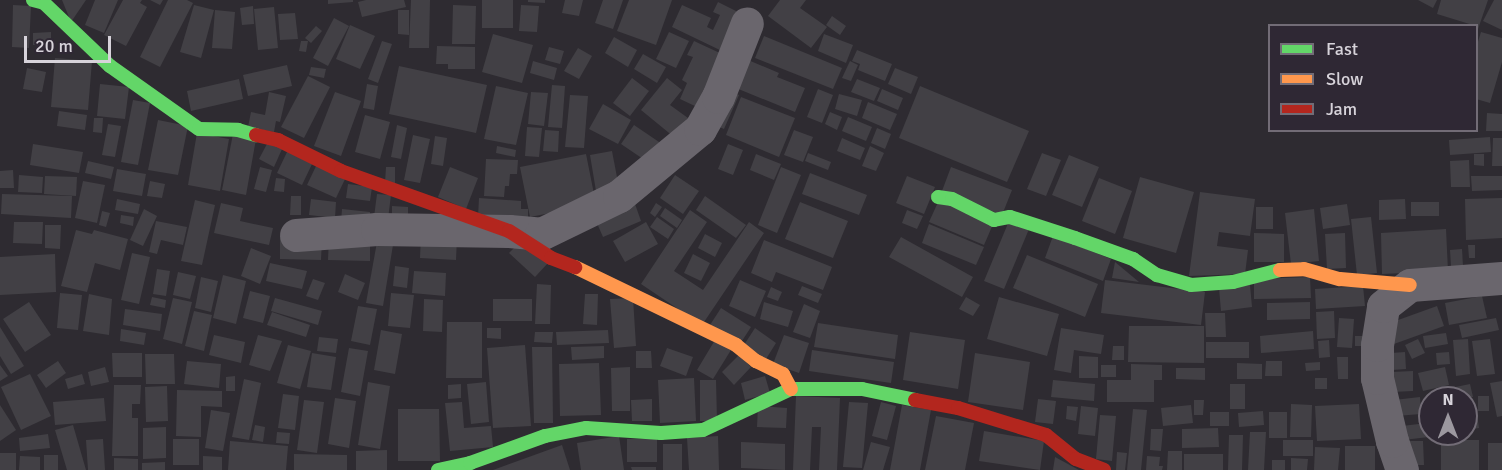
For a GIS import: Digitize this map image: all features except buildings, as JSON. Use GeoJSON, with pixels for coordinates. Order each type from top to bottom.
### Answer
{"type":"FeatureCollection","features":[{"type":"Feature","properties":{"kind":"street"},"geometry":{"type":"LineString","coordinates":[[33,0],[44,3],[111,66],[200,129],[238,130],[278,140],[341,171],[509,231],[551,258],[595,275],[736,345],[756,361],[783,374],[791,389]]}},
{"type":"Feature","properties":{"kind":"street"},"geometry":{"type":"LineString","coordinates":[[296,235],[377,229],[509,231],[541,234],[618,196],[700,129],[718,97],[747,23]]}},
{"type":"Feature","properties":{"kind":"street"},"geometry":{"type":"LineString","coordinates":[[938,197],[952,199],[994,220],[1010,217],[1075,238],[1133,259],[1157,275],[1191,285],[1233,282],[1273,270],[1304,269],[1340,279],[1410,285],[1502,278]]}},
{"type":"Feature","properties":{"kind":"street"},"geometry":{"type":"LineString","coordinates":[[1402,470],[1392,441],[1377,378],[1377,345],[1383,306],[1410,285]]}},
{"type":"Feature","properties":{"kind":"street"},"geometry":{"type":"LineString","coordinates":[[438,470],[470,463],[545,436],[585,429],[661,433],[703,430],[791,389],[862,389],[958,408],[1046,435],[1076,459],[1104,470]]}},
{"type":"Feature","properties":{"kind":"traffic: fast"},"geometry":{"type":"LineString","coordinates":[[33,0],[44,3],[110,66],[199,129],[238,130],[256,135]]}},
{"type":"Feature","properties":{"kind":"traffic: fast"},"geometry":{"type":"LineString","coordinates":[[938,197],[952,199],[994,220],[1010,217],[1075,238],[1133,259],[1157,275],[1191,285],[1233,282],[1280,270]]}},
{"type":"Feature","properties":{"kind":"traffic: fast"},"geometry":{"type":"LineString","coordinates":[[438,470],[470,463],[545,436],[586,428],[661,433],[703,430],[791,389],[862,389],[915,400]]}},
{"type":"Feature","properties":{"kind":"traffic: slow"},"geometry":{"type":"LineString","coordinates":[[575,267],[736,345],[756,361],[783,374],[791,389]]}},
{"type":"Feature","properties":{"kind":"traffic: slow"},"geometry":{"type":"LineString","coordinates":[[1280,270],[1304,269],[1340,279],[1410,285]]}},
{"type":"Feature","properties":{"kind":"traffic: jam"},"geometry":{"type":"LineString","coordinates":[[256,135],[278,140],[341,171],[509,231],[551,258],[575,267]]}},
{"type":"Feature","properties":{"kind":"traffic: jam"},"geometry":{"type":"LineString","coordinates":[[915,400],[958,408],[1046,435],[1076,459],[1104,470]]}}]}
